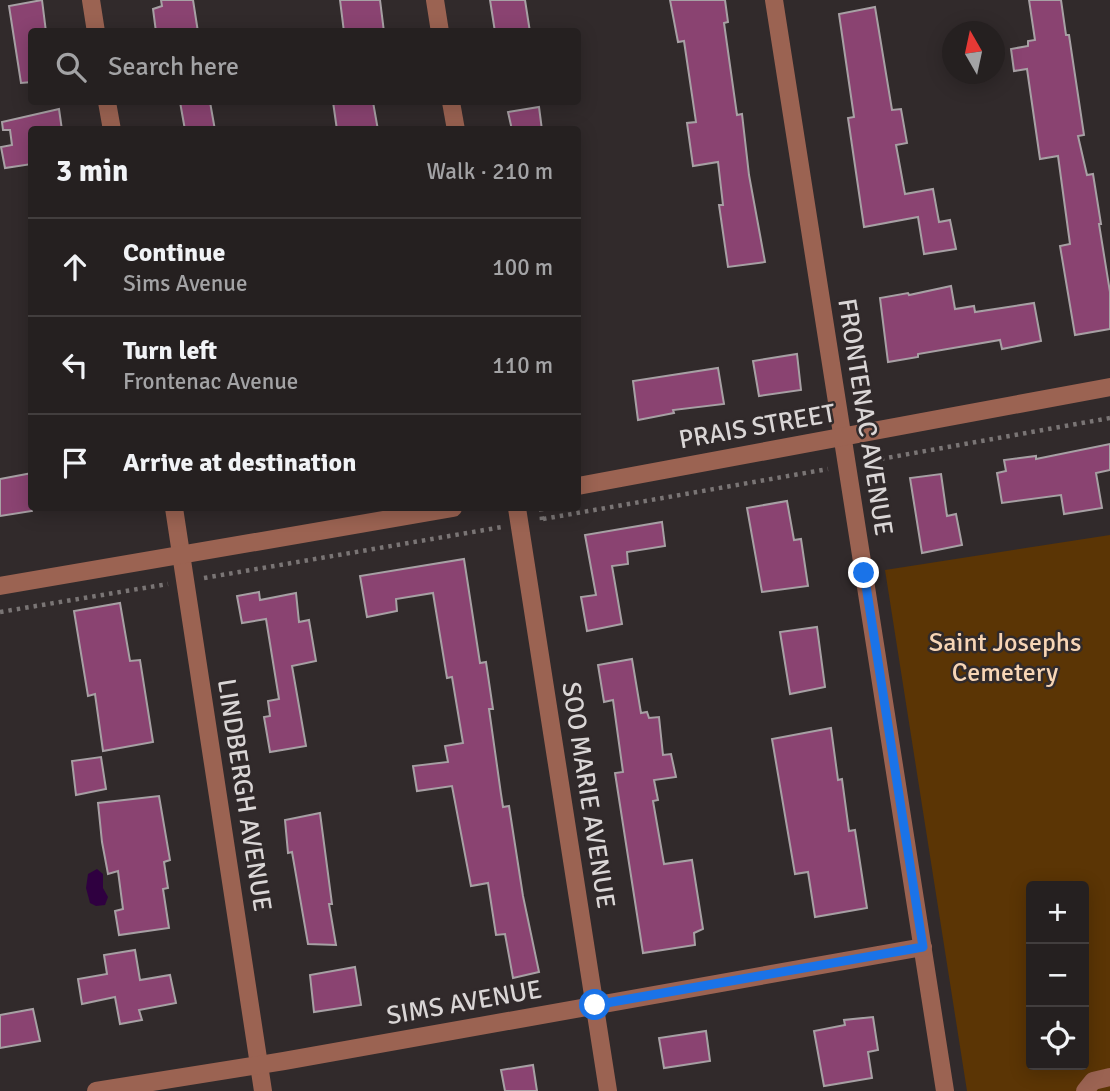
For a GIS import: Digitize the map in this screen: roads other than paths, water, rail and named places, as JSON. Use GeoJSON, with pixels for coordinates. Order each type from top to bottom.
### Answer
{"type":"FeatureCollection","features":[{"type":"Feature","properties":{"kind":"street"},"geometry":{"type":"LineString","coordinates":[[90,0],[95,28]]}},
{"type":"Feature","properties":{"kind":"street"},"geometry":{"type":"LineString","coordinates":[[435,0],[439,28]]}},
{"type":"Feature","properties":{"kind":"street","name":"FRONTENAC AVENUE"},"geometry":{"type":"LineString","coordinates":[[774,0],[945,1091]]}},
{"type":"Feature","properties":{"kind":"street"},"geometry":{"type":"LineString","coordinates":[[108,105],[111,126]]}},
{"type":"Feature","properties":{"kind":"street"},"geometry":{"type":"LineString","coordinates":[[452,105],[455,126]]}},
{"type":"Feature","properties":{"kind":"street","name":"PRAIS STREET"},"geometry":{"type":"LineString","coordinates":[[581,485],[1110,387]]}},
{"type":"Feature","properties":{"kind":"street","name":"LINDBERGH AVENUE"},"geometry":{"type":"LineString","coordinates":[[175,511],[263,1091]]}},
{"type":"Feature","properties":{"kind":"street"},"geometry":{"type":"LineString","coordinates":[[0,586],[435,511]]}},
{"type":"Feature","properties":{"kind":"street","name":"SOO MARIE AVENUE"},"geometry":{"type":"LineString","coordinates":[[519,516],[608,1091]]}},
{"type":"Feature","properties":{"kind":"street","name":"SIMS AVENUE"},"geometry":{"type":"LineString","coordinates":[[96,1091],[259,1065],[923,947]]}},
{"type":"Feature","properties":{"kind":"street"},"geometry":{"type":"LineString","coordinates":[[1085,1091],[1093,1081],[1110,1077]]}},
{"type":"Feature","properties":{"kind":"park label","name":"Saint Josephs Cemetery"},"geometry":{"type":"Point","coordinates":[1005,657]}}]}
